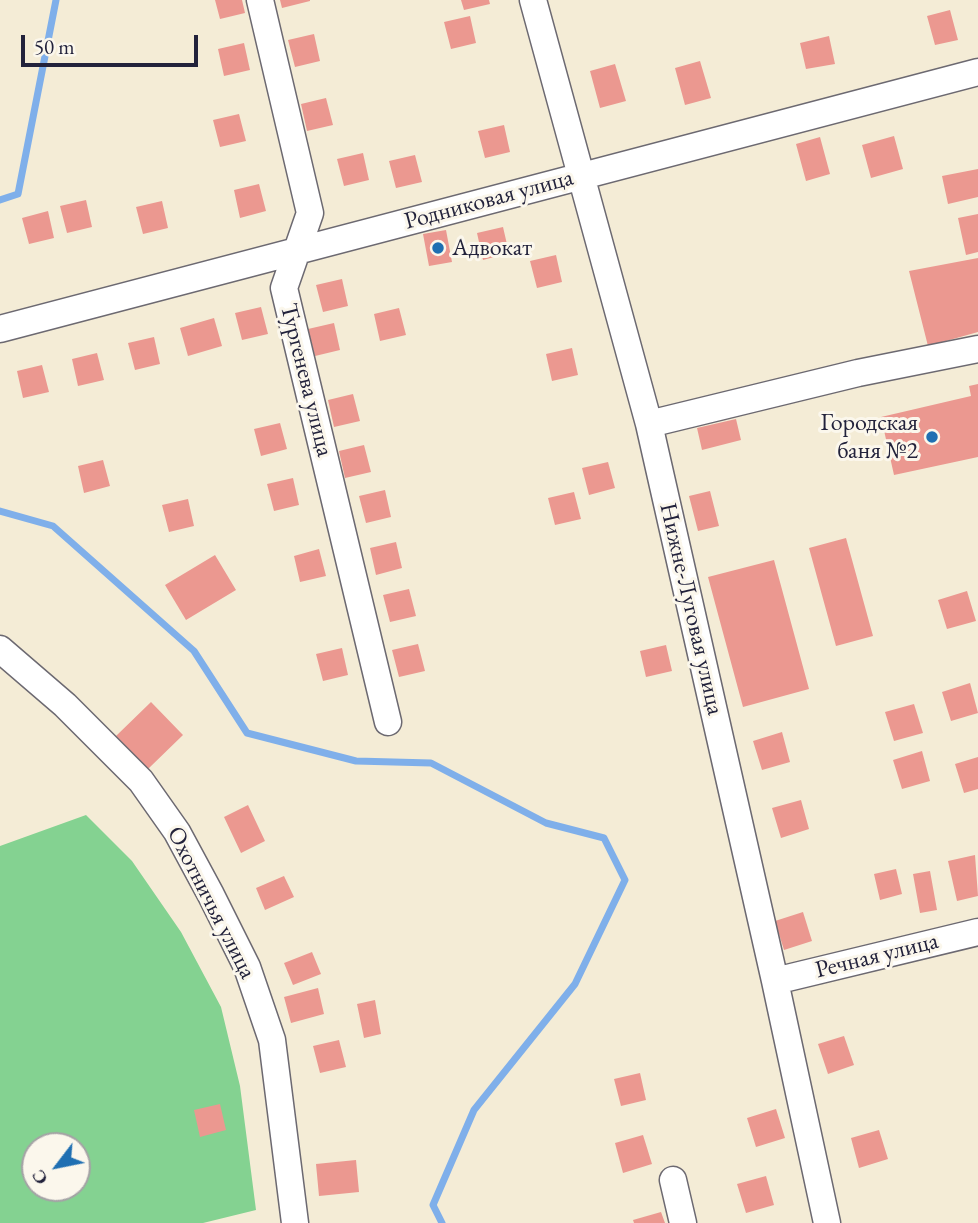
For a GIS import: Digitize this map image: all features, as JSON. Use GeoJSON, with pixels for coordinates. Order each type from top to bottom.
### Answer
{"type":"FeatureCollection","features":[{"type":"Feature","properties":{"kind":"street","name":"Тургенева улица"},"geometry":{"type":"LineString","coordinates":[[260,0],[310,213],[284,288],[388,722]]}},
{"type":"Feature","properties":{"kind":"street","name":"Нижне-Луговая улица"},"geometry":{"type":"LineString","coordinates":[[533,0],[649,424],[827,1223]]}},
{"type":"Feature","properties":{"kind":"street","name":"Родниковая улица"},"geometry":{"type":"LineString","coordinates":[[0,328],[978,72]]}},
{"type":"Feature","properties":{"kind":"street"},"geometry":{"type":"LineString","coordinates":[[649,424],[858,373],[978,349]]}},
{"type":"Feature","properties":{"kind":"street","name":"Охотничья улица"},"geometry":{"type":"LineString","coordinates":[[0,649],[65,705],[141,780],[177,832],[211,895],[247,967],[272,1040],[295,1223]]}},
{"type":"Feature","properties":{"kind":"street","name":"Речная улица"},"geometry":{"type":"LineString","coordinates":[[775,981],[978,932]]}},
{"type":"Feature","properties":{"kind":"street"},"geometry":{"type":"LineString","coordinates":[[673,1180],[683,1223]]}},
{"type":"Feature","properties":{"kind":"green space"},"geometry":{"type":"Polygon","coordinates":[[[86,815],[132,861],[181,932],[221,1007],[240,1086],[256,1210],[203,1223],[0,1223],[0,846],[86,815]]]}},
{"type":"Feature","properties":{"kind":"building"},"geometry":{"type":"Polygon","coordinates":[[[215,0],[242,0],[245,13],[220,19],[215,0]]]}},
{"type":"Feature","properties":{"kind":"building"},"geometry":{"type":"Polygon","coordinates":[[[280,0],[310,0],[310,1],[282,8],[280,0]]]}},
{"type":"Feature","properties":{"kind":"building"},"geometry":{"type":"Polygon","coordinates":[[[461,0],[489,0],[490,4],[464,10],[461,0]]]}},
{"type":"Feature","properties":{"kind":"building"},"geometry":{"type":"Polygon","coordinates":[[[950,10],[958,40],[935,45],[927,16],[950,10]]]}},
{"type":"Feature","properties":{"kind":"building"},"geometry":{"type":"Polygon","coordinates":[[[470,16],[476,43],[451,49],[444,22],[470,16]]]}},
{"type":"Feature","properties":{"kind":"building"},"geometry":{"type":"Polygon","coordinates":[[[314,34],[320,61],[295,67],[288,40],[314,34]]]}},
{"type":"Feature","properties":{"kind":"building"},"geometry":{"type":"Polygon","coordinates":[[[829,36],[835,64],[806,69],[800,43],[829,36]]]}},
{"type":"Feature","properties":{"kind":"building"},"geometry":{"type":"Polygon","coordinates":[[[244,43],[250,70],[224,76],[218,49],[244,43]]]}},
{"type":"Feature","properties":{"kind":"building"},"geometry":{"type":"Polygon","coordinates":[[[700,61],[711,98],[685,105],[675,68],[700,61]]]}},
{"type":"Feature","properties":{"kind":"building"},"geometry":{"type":"Polygon","coordinates":[[[615,64],[626,101],[600,108],[590,71],[615,64]]]}},
{"type":"Feature","properties":{"kind":"building"},"geometry":{"type":"Polygon","coordinates":[[[326,98],[333,125],[307,131],[301,104],[326,98]]]}},
{"type":"Feature","properties":{"kind":"building"},"geometry":{"type":"Polygon","coordinates":[[[239,114],[246,141],[220,147],[213,120],[239,114]]]}},
{"type":"Feature","properties":{"kind":"building"},"geometry":{"type":"Polygon","coordinates":[[[504,125],[510,152],[485,158],[478,131],[504,125]]]}},
{"type":"Feature","properties":{"kind":"building"},"geometry":{"type":"Polygon","coordinates":[[[894,136],[903,169],[871,178],[862,145],[894,136]]]}},
{"type":"Feature","properties":{"kind":"building"},"geometry":{"type":"Polygon","coordinates":[[[820,137],[830,174],[806,181],[796,144],[820,137]]]}},
{"type":"Feature","properties":{"kind":"building"},"geometry":{"type":"Polygon","coordinates":[[[363,153],[369,180],[344,186],[337,159],[363,153]]]}},
{"type":"Feature","properties":{"kind":"building"},"geometry":{"type":"Polygon","coordinates":[[[415,155],[422,182],[396,188],[389,161],[415,155]]]}},
{"type":"Feature","properties":{"kind":"building"},"geometry":{"type":"Polygon","coordinates":[[[978,169],[978,197],[948,204],[942,176],[978,169]]]}},
{"type":"Feature","properties":{"kind":"building"},"geometry":{"type":"Polygon","coordinates":[[[259,184],[266,211],[240,218],[234,190],[259,184]]]}},
{"type":"Feature","properties":{"kind":"building"},"geometry":{"type":"Polygon","coordinates":[[[86,200],[92,227],[67,233],[60,206],[86,200]]]}},
{"type":"Feature","properties":{"kind":"building"},"geometry":{"type":"Polygon","coordinates":[[[162,201],[168,228],[143,234],[136,207],[162,201]]]}},
{"type":"Feature","properties":{"kind":"building"},"geometry":{"type":"Polygon","coordinates":[[[48,211],[54,238],[29,244],[22,218],[48,211]]]}},
{"type":"Feature","properties":{"kind":"building"},"geometry":{"type":"Polygon","coordinates":[[[978,214],[978,252],[966,255],[958,218],[978,214]]]}},
{"type":"Feature","properties":{"kind":"building"},"geometry":{"type":"Polygon","coordinates":[[[503,227],[509,253],[483,260],[477,233],[503,227]]]}},
{"type":"Feature","properties":{"kind":"building","name":"Адвокат"},"geometry":{"type":"Polygon","coordinates":[[[446,230],[452,262],[429,266],[423,234],[446,230]]]}},
{"type":"Feature","properties":{"kind":"building"},"geometry":{"type":"Polygon","coordinates":[[[556,255],[562,282],[537,288],[530,261],[556,255]]]}},
{"type":"Feature","properties":{"kind":"building"},"geometry":{"type":"Polygon","coordinates":[[[978,258],[978,332],[928,346],[909,271],[978,258]]]}},
{"type":"Feature","properties":{"kind":"building"},"geometry":{"type":"Polygon","coordinates":[[[342,279],[348,306],[323,312],[316,285],[342,279]]]}},
{"type":"Feature","properties":{"kind":"building"},"geometry":{"type":"Polygon","coordinates":[[[261,307],[268,334],[242,340],[235,313],[261,307]]]}},
{"type":"Feature","properties":{"kind":"building"},"geometry":{"type":"Polygon","coordinates":[[[399,308],[406,335],[380,341],[374,314],[399,308]]]}},
{"type":"Feature","properties":{"kind":"building"},"geometry":{"type":"Polygon","coordinates":[[[214,318],[222,346],[188,356],[180,328],[214,318]]]}},
{"type":"Feature","properties":{"kind":"building"},"geometry":{"type":"Polygon","coordinates":[[[334,323],[340,350],[315,356],[308,329],[334,323]]]}},
{"type":"Feature","properties":{"kind":"building"},"geometry":{"type":"Polygon","coordinates":[[[154,337],[160,364],[135,370],[128,343],[154,337]]]}},
{"type":"Feature","properties":{"kind":"building"},"geometry":{"type":"Polygon","coordinates":[[[572,348],[578,375],[552,381],[546,354],[572,348]]]}},
{"type":"Feature","properties":{"kind":"building"},"geometry":{"type":"Polygon","coordinates":[[[97,353],[104,380],[78,386],[72,359],[97,353]]]}},
{"type":"Feature","properties":{"kind":"building"},"geometry":{"type":"Polygon","coordinates":[[[42,365],[49,392],[23,398],[17,371],[42,365]]]}},
{"type":"Feature","properties":{"kind":"building","name":"Городская баня №2"},"geometry":{"type":"Polygon","coordinates":[[[978,384],[978,457],[894,475],[881,417],[971,396],[969,386],[978,384]]]}},
{"type":"Feature","properties":{"kind":"building"},"geometry":{"type":"Polygon","coordinates":[[[353,394],[360,421],[334,427],[328,400],[353,394]]]}},
{"type":"Feature","properties":{"kind":"building"},"geometry":{"type":"Polygon","coordinates":[[[736,419],[741,440],[702,450],[697,428],[736,419]]]}},
{"type":"Feature","properties":{"kind":"building"},"geometry":{"type":"Polygon","coordinates":[[[280,423],[287,449],[261,456],[254,429],[280,423]]]}},
{"type":"Feature","properties":{"kind":"building"},"geometry":{"type":"Polygon","coordinates":[[[364,445],[371,472],[345,478],[339,451],[364,445]]]}},
{"type":"Feature","properties":{"kind":"building"},"geometry":{"type":"Polygon","coordinates":[[[103,460],[110,486],[84,493],[78,466],[103,460]]]}},
{"type":"Feature","properties":{"kind":"building"},"geometry":{"type":"Polygon","coordinates":[[[608,462],[615,488],[589,495],[582,468],[608,462]]]}},
{"type":"Feature","properties":{"kind":"building"},"geometry":{"type":"Polygon","coordinates":[[[293,478],[299,505],[274,511],[267,484],[293,478]]]}},
{"type":"Feature","properties":{"kind":"building"},"geometry":{"type":"Polygon","coordinates":[[[385,490],[391,517],[366,523],[359,496],[385,490]]]}},
{"type":"Feature","properties":{"kind":"building"},"geometry":{"type":"Polygon","coordinates":[[[710,491],[719,526],[698,531],[689,496],[710,491]]]}},
{"type":"Feature","properties":{"kind":"building"},"geometry":{"type":"Polygon","coordinates":[[[574,492],[581,519],[555,525],[548,498],[574,492]]]}},
{"type":"Feature","properties":{"kind":"building"},"geometry":{"type":"Polygon","coordinates":[[[188,499],[194,526],[169,532],[162,505],[188,499]]]}},
{"type":"Feature","properties":{"kind":"building"},"geometry":{"type":"Polygon","coordinates":[[[846,538],[873,636],[836,646],[809,548],[846,538]]]}},
{"type":"Feature","properties":{"kind":"building"},"geometry":{"type":"Polygon","coordinates":[[[396,542],[402,568],[376,575],[370,548],[396,542]]]}},
{"type":"Feature","properties":{"kind":"building"},"geometry":{"type":"Polygon","coordinates":[[[319,549],[326,576],[300,582],[294,556],[319,549]]]}},
{"type":"Feature","properties":{"kind":"building"},"geometry":{"type":"Polygon","coordinates":[[[215,555],[236,590],[186,620],[165,585],[215,555]]]}},
{"type":"Feature","properties":{"kind":"building"},"geometry":{"type":"Polygon","coordinates":[[[774,560],[809,689],[743,707],[708,577],[774,560]]]}},
{"type":"Feature","properties":{"kind":"building"},"geometry":{"type":"Polygon","coordinates":[[[409,589],[416,616],[390,622],[383,595],[409,589]]]}},
{"type":"Feature","properties":{"kind":"building"},"geometry":{"type":"Polygon","coordinates":[[[967,591],[976,621],[947,629],[938,600],[967,591]]]}},
{"type":"Feature","properties":{"kind":"building"},"geometry":{"type":"Polygon","coordinates":[[[418,644],[425,671],[399,677],[392,650],[418,644]]]}},
{"type":"Feature","properties":{"kind":"building"},"geometry":{"type":"Polygon","coordinates":[[[666,645],[672,671],[646,677],[640,651],[666,645]]]}},
{"type":"Feature","properties":{"kind":"building"},"geometry":{"type":"Polygon","coordinates":[[[342,648],[348,675],[323,681],[316,654],[342,648]]]}},
{"type":"Feature","properties":{"kind":"building"},"geometry":{"type":"Polygon","coordinates":[[[970,683],[978,713],[951,721],[942,692],[970,683]]]}},
{"type":"Feature","properties":{"kind":"building"},"geometry":{"type":"Polygon","coordinates":[[[151,702],[183,735],[148,769],[116,736],[151,702]]]}},
{"type":"Feature","properties":{"kind":"building"},"geometry":{"type":"Polygon","coordinates":[[[914,704],[923,733],[894,741],[885,712],[914,704]]]}},
{"type":"Feature","properties":{"kind":"building"},"geometry":{"type":"Polygon","coordinates":[[[782,732],[790,762],[762,770],[753,741],[782,732]]]}},
{"type":"Feature","properties":{"kind":"building"},"geometry":{"type":"Polygon","coordinates":[[[922,751],[930,781],[902,789],[893,760],[922,751]]]}},
{"type":"Feature","properties":{"kind":"building"},"geometry":{"type":"Polygon","coordinates":[[[978,757],[978,789],[964,793],[955,764],[978,757]]]}},
{"type":"Feature","properties":{"kind":"building"},"geometry":{"type":"Polygon","coordinates":[[[801,800],[809,829],[781,838],[772,808],[801,800]]]}},
{"type":"Feature","properties":{"kind":"building"},"geometry":{"type":"Polygon","coordinates":[[[248,805],[265,841],[241,853],[224,817],[248,805]]]}},
{"type":"Feature","properties":{"kind":"building"},"geometry":{"type":"Polygon","coordinates":[[[975,855],[978,896],[957,901],[948,861],[975,855]]]}},
{"type":"Feature","properties":{"kind":"building"},"geometry":{"type":"Polygon","coordinates":[[[896,869],[902,894],[880,900],[874,874],[896,869]]]}},
{"type":"Feature","properties":{"kind":"building"},"geometry":{"type":"Polygon","coordinates":[[[930,871],[937,910],[920,913],[913,874],[930,871]]]}},
{"type":"Feature","properties":{"kind":"building"},"geometry":{"type":"Polygon","coordinates":[[[284,876],[294,897],[265,910],[256,888],[284,876]]]}},
{"type":"Feature","properties":{"kind":"building"},"geometry":{"type":"Polygon","coordinates":[[[803,912],[812,941],[784,950],[775,921],[803,912]]]}},
{"type":"Feature","properties":{"kind":"building"},"geometry":{"type":"Polygon","coordinates":[[[312,952],[321,974],[293,985],[284,963],[312,952]]]}},
{"type":"Feature","properties":{"kind":"building"},"geometry":{"type":"Polygon","coordinates":[[[318,988],[324,1014],[291,1023],[284,997],[318,988]]]}},
{"type":"Feature","properties":{"kind":"building"},"geometry":{"type":"Polygon","coordinates":[[[375,1000],[381,1034],[364,1038],[357,1004],[375,1000]]]}},
{"type":"Feature","properties":{"kind":"building"},"geometry":{"type":"Polygon","coordinates":[[[844,1036],[854,1065],[828,1074],[818,1044],[844,1036]]]}},
{"type":"Feature","properties":{"kind":"building"},"geometry":{"type":"Polygon","coordinates":[[[339,1040],[346,1067],[320,1073],[313,1046],[339,1040]]]}},
{"type":"Feature","properties":{"kind":"building"},"geometry":{"type":"Polygon","coordinates":[[[640,1073],[646,1100],[621,1106],[614,1079],[640,1073]]]}},
{"type":"Feature","properties":{"kind":"building"},"geometry":{"type":"Polygon","coordinates":[[[220,1104],[226,1130],[200,1137],[194,1110],[220,1104]]]}},
{"type":"Feature","properties":{"kind":"building"},"geometry":{"type":"Polygon","coordinates":[[[776,1109],[785,1138],[756,1147],[747,1118],[776,1109]]]}},
{"type":"Feature","properties":{"kind":"building"},"geometry":{"type":"Polygon","coordinates":[[[879,1130],[888,1159],[859,1168],[851,1138],[879,1130]]]}},
{"type":"Feature","properties":{"kind":"building"},"geometry":{"type":"Polygon","coordinates":[[[643,1135],[652,1164],[623,1173],[615,1143],[643,1135]]]}},
{"type":"Feature","properties":{"kind":"building"},"geometry":{"type":"Polygon","coordinates":[[[356,1160],[359,1192],[319,1196],[316,1164],[356,1160]]]}},
{"type":"Feature","properties":{"kind":"building"},"geometry":{"type":"Polygon","coordinates":[[[766,1176],[774,1205],[746,1213],[737,1184],[766,1176]]]}},
{"type":"Feature","properties":{"kind":"building"},"geometry":{"type":"Polygon","coordinates":[[[661,1212],[665,1223],[634,1223],[633,1220],[661,1212]]]}},
{"type":"Feature","properties":{"kind":"waterway"},"geometry":{"type":"LineString","coordinates":[[0,200],[18,194],[56,0]]}},
{"type":"Feature","properties":{"kind":"waterway"},"geometry":{"type":"LineString","coordinates":[[0,511],[53,526],[194,651],[247,733],[356,761],[431,763],[546,823],[604,838],[625,880],[575,984],[474,1110],[433,1205],[442,1223]]}},
{"type":"Feature","properties":{"kind":"place","name":"Адвокат"},"geometry":{"type":"Point","coordinates":[438,248]}},
{"type":"Feature","properties":{"kind":"place","name":"Городская баня №2"},"geometry":{"type":"Point","coordinates":[932,437]}}]}
